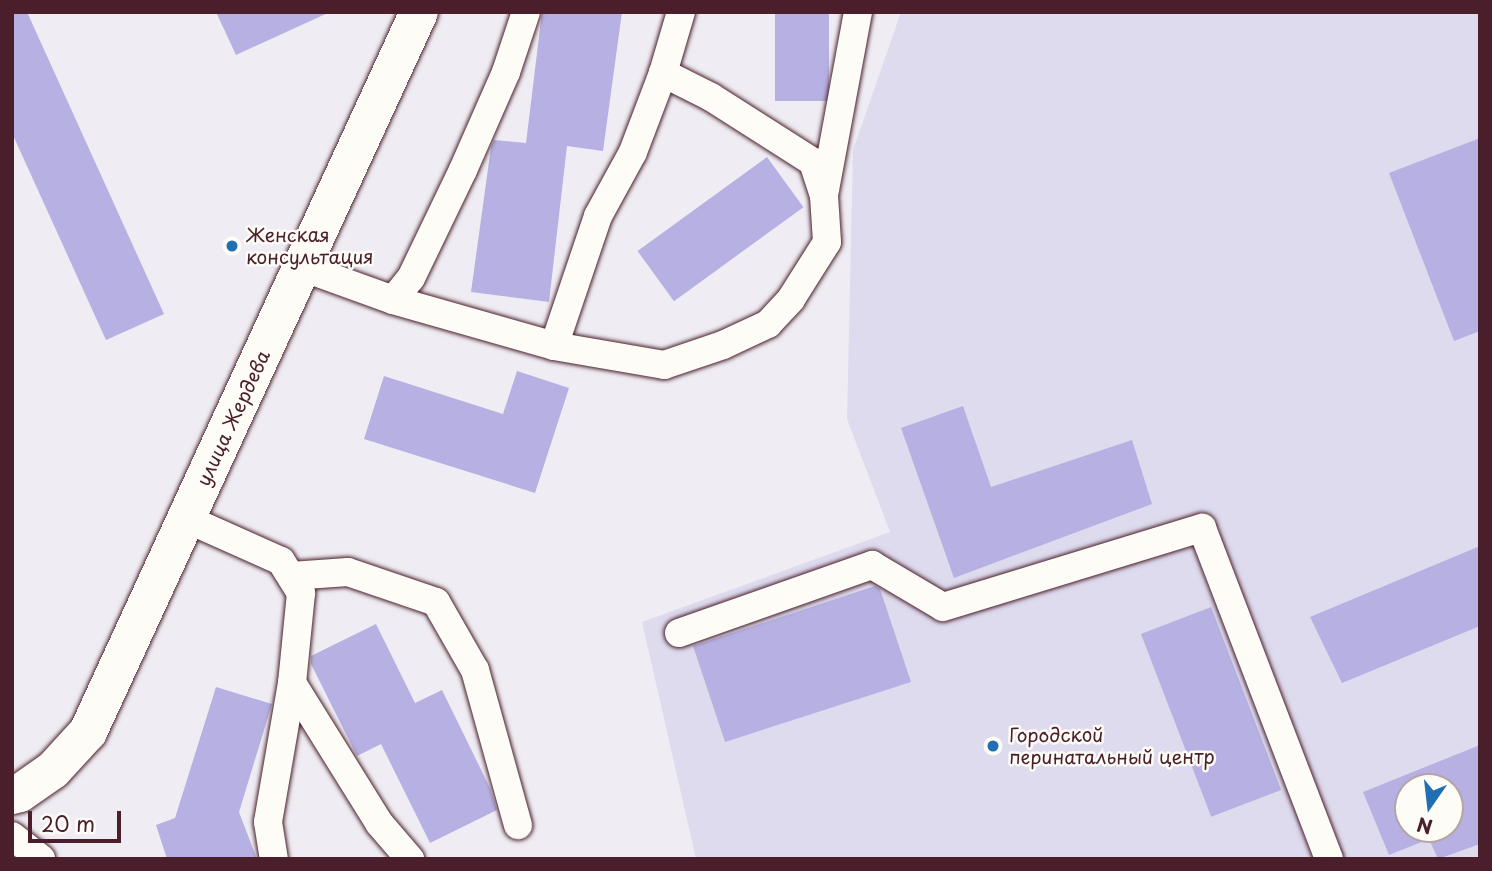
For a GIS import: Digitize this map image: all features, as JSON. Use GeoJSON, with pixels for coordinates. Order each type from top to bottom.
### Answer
{"type":"FeatureCollection","features":[{"type":"Feature","properties":{"kind":"main road","name":"улица Жердева"},"geometry":{"type":"LineString","coordinates":[[12,795],[20,793],[53,769],[89,733],[419,12]]}},
{"type":"Feature","properties":{"kind":"street"},"geometry":{"type":"LineString","coordinates":[[393,300],[411,278],[463,170],[506,72],[526,12]]}},
{"type":"Feature","properties":{"kind":"street"},"geometry":{"type":"LineString","coordinates":[[554,346],[598,216],[633,152],[663,74],[681,12]]}},
{"type":"Feature","properties":{"kind":"street"},"geometry":{"type":"LineString","coordinates":[[824,196],[858,12]]}},
{"type":"Feature","properties":{"kind":"street"},"geometry":{"type":"LineString","coordinates":[[302,267],[393,300],[554,346],[664,365],[723,345],[768,324],[791,299],[827,242],[824,196],[813,162],[710,97],[663,74]]}},
{"type":"Feature","properties":{"kind":"street"},"geometry":{"type":"LineString","coordinates":[[187,519],[281,561],[301,593],[292,683],[268,822],[274,859]]}},
{"type":"Feature","properties":{"kind":"street"},"geometry":{"type":"LineString","coordinates":[[679,633],[872,565],[943,607],[1202,528],[1329,859]]}},
{"type":"Feature","properties":{"kind":"street"},"geometry":{"type":"LineString","coordinates":[[290,576],[348,572],[436,603],[475,670],[518,825]]}},
{"type":"Feature","properties":{"kind":"street"},"geometry":{"type":"LineString","coordinates":[[292,683],[379,823],[410,859]]}},
{"type":"Feature","properties":{"kind":"street"},"geometry":{"type":"LineString","coordinates":[[12,836],[41,859]]}},
{"type":"Feature","properties":{"kind":"shaded area"},"geometry":{"type":"Polygon","coordinates":[[[901,12],[1480,12],[1480,859],[696,859],[642,622],[890,532],[847,419],[853,150],[901,12]]]}},
{"type":"Feature","properties":{"kind":"building"},"geometry":{"type":"Polygon","coordinates":[[[12,12],[27,12],[164,314],[106,340],[12,133],[12,12]]]}},
{"type":"Feature","properties":{"kind":"building"},"geometry":{"type":"Polygon","coordinates":[[[216,12],[330,12],[236,55],[216,12]]]}},
{"type":"Feature","properties":{"kind":"building"},"geometry":{"type":"Polygon","coordinates":[[[542,12],[622,12],[603,151],[567,146],[549,302],[471,292],[491,147],[494,140],[526,143],[542,12]]]}},
{"type":"Feature","properties":{"kind":"building"},"geometry":{"type":"Polygon","coordinates":[[[775,12],[829,12],[829,101],[775,101],[775,12]]]}},
{"type":"Feature","properties":{"kind":"building"},"geometry":{"type":"Polygon","coordinates":[[[1480,138],[1480,331],[1454,341],[1389,173],[1480,138]]]}},
{"type":"Feature","properties":{"kind":"building"},"geometry":{"type":"Polygon","coordinates":[[[767,157],[803,207],[674,301],[638,251],[767,157]]]}},
{"type":"Feature","properties":{"kind":"building"},"geometry":{"type":"Polygon","coordinates":[[[517,371],[569,388],[535,493],[364,439],[384,376],[503,414],[517,371]]]}},
{"type":"Feature","properties":{"kind":"building"},"geometry":{"type":"Polygon","coordinates":[[[963,406],[991,487],[1132,440],[1152,504],[954,578],[901,428],[963,406]]]}},
{"type":"Feature","properties":{"kind":"building"},"geometry":{"type":"Polygon","coordinates":[[[1480,546],[1480,626],[1342,683],[1310,617],[1480,546]]]}},
{"type":"Feature","properties":{"kind":"building"},"geometry":{"type":"Polygon","coordinates":[[[875,586],[880,589],[911,682],[725,742],[693,646],[875,586]]]}},
{"type":"Feature","properties":{"kind":"building"},"geometry":{"type":"Polygon","coordinates":[[[1211,607],[1281,790],[1211,817],[1141,634],[1211,607]]]}},
{"type":"Feature","properties":{"kind":"building"},"geometry":{"type":"Polygon","coordinates":[[[376,624],[415,703],[442,690],[490,788],[497,810],[430,843],[381,744],[357,756],[311,664],[311,656],[376,624]]]}},
{"type":"Feature","properties":{"kind":"building"},"geometry":{"type":"Polygon","coordinates":[[[216,687],[272,704],[239,812],[257,859],[167,859],[156,825],[175,818],[216,687]]]}},
{"type":"Feature","properties":{"kind":"building"},"geometry":{"type":"Polygon","coordinates":[[[1480,745],[1480,844],[1438,859],[1431,843],[1464,843],[1464,773],[1410,773],[1480,745]]]}},
{"type":"Feature","properties":{"kind":"building"},"geometry":{"type":"Polygon","coordinates":[[[1394,780],[1394,843],[1419,843],[1389,855],[1363,792],[1394,780]]]}},
{"type":"Feature","properties":{"kind":"place","name":"Женская консультация"},"geometry":{"type":"Point","coordinates":[232,246]}},
{"type":"Feature","properties":{"kind":"place","name":"Городской перинатальный центр"},"geometry":{"type":"Point","coordinates":[993,746]}}]}
